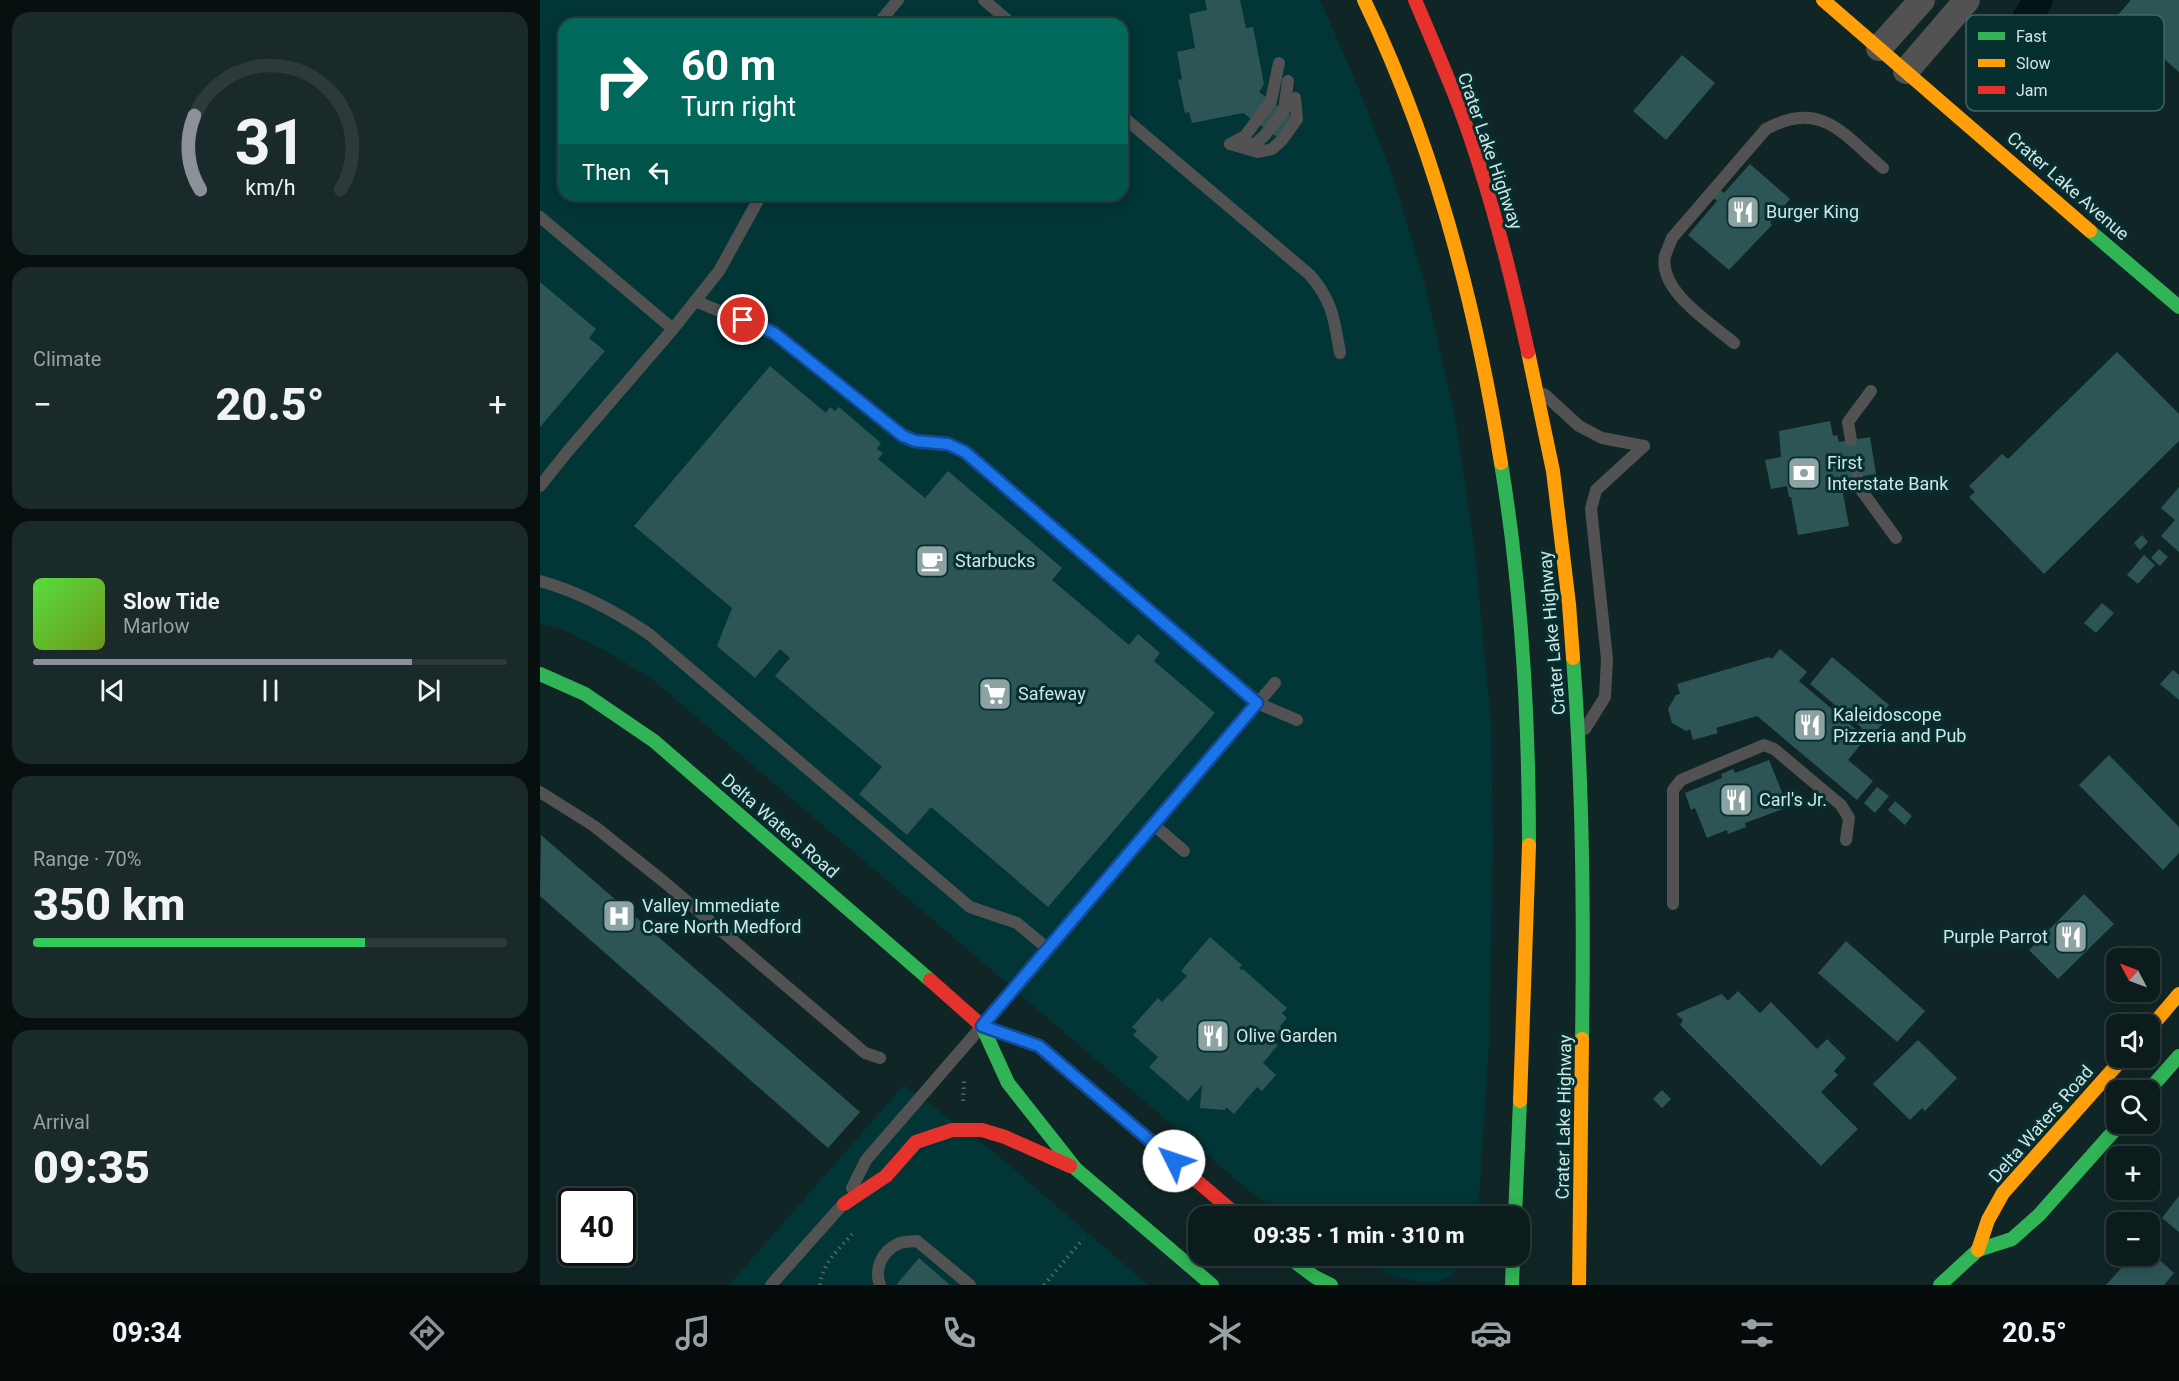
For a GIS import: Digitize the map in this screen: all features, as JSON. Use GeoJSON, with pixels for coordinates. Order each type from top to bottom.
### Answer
{"type":"FeatureCollection","features":[{"type":"Feature","properties":{"kind":"main road","name":"Crater Lake Highway"},"geometry":{"type":"LineString","coordinates":[[1364,0],[1414,118],[1451,235],[1479,345],[1505,480],[1520,608],[1528,752],[1527,944],[1515,1206]]}},
{"type":"Feature","properties":{"kind":"main road","name":"Crater Lake Highway"},"geometry":{"type":"LineString","coordinates":[[1415,0],[1458,106],[1493,209],[1516,296],[1553,471],[1569,604],[1579,738],[1584,913],[1579,1285]]}},
{"type":"Feature","properties":{"kind":"main road","name":"Crater Lake Avenue"},"geometry":{"type":"LineString","coordinates":[[1823,0],[2179,307]]}},
{"type":"Feature","properties":{"kind":"main road","name":"Delta Waters Road"},"geometry":{"type":"LineString","coordinates":[[540,674],[575,688],[602,703],[654,741],[982,1026],[1039,1046],[1226,1206]]}},
{"type":"Feature","properties":{"kind":"main road"},"geometry":{"type":"LineString","coordinates":[[2160,1016],[2179,994]]}},
{"type":"Feature","properties":{"kind":"main road","name":"Delta Waters Road"},"geometry":{"type":"LineString","coordinates":[[982,1026],[1008,1083],[1076,1169],[1212,1285]]}},
{"type":"Feature","properties":{"kind":"main road"},"geometry":{"type":"LineString","coordinates":[[2158,1080],[2179,1056]]}},
{"type":"Feature","properties":{"kind":"main road","name":"Delta Waters Road"},"geometry":{"type":"LineString","coordinates":[[1978,1250],[1988,1220],[2003,1193],[2114,1068]]}},
{"type":"Feature","properties":{"kind":"main road"},"geometry":{"type":"LineString","coordinates":[[844,1204],[886,1176],[916,1142],[952,1130],[982,1130],[1005,1137],[1076,1169]]}},
{"type":"Feature","properties":{"kind":"main road","name":"Delta Waters Road"},"geometry":{"type":"LineString","coordinates":[[1940,1285],[1978,1250],[2012,1239],[2039,1215],[2111,1134]]}},
{"type":"Feature","properties":{"kind":"main road"},"geometry":{"type":"LineString","coordinates":[[1300,1266],[1331,1285]]}},
{"type":"Feature","properties":{"kind":"main road"},"geometry":{"type":"LineString","coordinates":[[1512,1285],[1513,1266]]}},
{"type":"Feature","properties":{"kind":"street"},"geometry":{"type":"LineString","coordinates":[[1879,48],[1923,0]]}},
{"type":"Feature","properties":{"kind":"street"},"geometry":{"type":"LineString","coordinates":[[1906,70],[1967,0]]}},
{"type":"Feature","properties":{"kind":"lane"},"geometry":{"type":"LineString","coordinates":[[883,18],[898,0]]}},
{"type":"Feature","properties":{"kind":"lane"},"geometry":{"type":"LineString","coordinates":[[984,0],[1005,18]]}},
{"type":"Feature","properties":{"kind":"lane"},"geometry":{"type":"LineString","coordinates":[[1230,144],[1245,136],[1271,101],[1279,63]]}},
{"type":"Feature","properties":{"kind":"lane"},"geometry":{"type":"LineString","coordinates":[[1230,144],[1255,144],[1266,135],[1284,110],[1288,81]]}},
{"type":"Feature","properties":{"kind":"lane"},"geometry":{"type":"LineString","coordinates":[[1230,144],[1258,152],[1272,149],[1282,140],[1297,119],[1295,98]]}},
{"type":"Feature","properties":{"kind":"lane"},"geometry":{"type":"LineString","coordinates":[[1734,343],[1675,293],[1667,277],[1665,257],[1672,238],[1766,129],[1783,120],[1799,117],[1813,118],[1828,123],[1883,168]]}},
{"type":"Feature","properties":{"kind":"lane"},"geometry":{"type":"LineString","coordinates":[[1128,121],[1310,275],[1324,291],[1332,310],[1340,353]]}},
{"type":"Feature","properties":{"kind":"lane"},"geometry":{"type":"LineString","coordinates":[[540,486],[674,329],[719,271],[758,201]]}},
{"type":"Feature","properties":{"kind":"lane"},"geometry":{"type":"LineString","coordinates":[[540,217],[674,329]]}},
{"type":"Feature","properties":{"kind":"lane"},"geometry":{"type":"LineString","coordinates":[[695,301],[774,333],[903,436],[915,441],[948,444],[965,452],[1257,703],[1297,720]]}},
{"type":"Feature","properties":{"kind":"lane"},"geometry":{"type":"LineString","coordinates":[[1536,386],[1580,426],[1602,438],[1644,446],[1596,490],[1591,509],[1607,659],[1605,697],[1579,738]]}},
{"type":"Feature","properties":{"kind":"lane"},"geometry":{"type":"LineString","coordinates":[[1851,440],[1848,422],[1871,390]]}},
{"type":"Feature","properties":{"kind":"lane"},"geometry":{"type":"LineString","coordinates":[[1857,477],[1859,487],[1896,538]]}},
{"type":"Feature","properties":{"kind":"lane"},"geometry":{"type":"LineString","coordinates":[[540,581],[561,587],[612,610],[649,634],[970,907],[1017,922],[1048,949]]}},
{"type":"Feature","properties":{"kind":"lane"},"geometry":{"type":"LineString","coordinates":[[771,1285],[844,1204],[866,1160],[1275,683]]}},
{"type":"Feature","properties":{"kind":"lane"},"geometry":{"type":"LineString","coordinates":[[1673,904],[1673,790],[1682,780],[1764,745],[1774,748],[1841,805],[1849,818],[1846,840]]}},
{"type":"Feature","properties":{"kind":"lane"},"geometry":{"type":"LineString","coordinates":[[540,792],[553,798],[594,826],[663,881],[865,1053],[880,1058]]}},
{"type":"Feature","properties":{"kind":"lane"},"geometry":{"type":"LineString","coordinates":[[1154,825],[1184,851]]}},
{"type":"Feature","properties":{"kind":"lane"},"geometry":{"type":"LineString","coordinates":[[880,1285],[877,1270],[885,1253],[899,1243],[917,1241],[970,1285]]}},
{"type":"Feature","properties":{"kind":"path"},"geometry":{"type":"LineString","coordinates":[[1044,1285],[1083,1239]]}},
{"type":"Feature","properties":{"kind":"shaded area"},"geometry":{"type":"Polygon","coordinates":[[[540,0],[1320,0],[1358,87],[1393,177],[1425,285],[1455,417],[1475,552],[1491,722],[1493,844],[1489,1041],[1479,1206],[1271,1206],[1248,1190],[657,683],[615,656],[562,629],[540,623],[540,0]]]}},
{"type":"Feature","properties":{"kind":"shaded area"},"geometry":{"type":"Polygon","coordinates":[[[904,1085],[995,1153],[1148,1285],[729,1285],[904,1085]]]}},
{"type":"Feature","properties":{"kind":"shaded area"},"geometry":{"type":"Polygon","coordinates":[[[1369,1266],[1460,1266],[1451,1276],[1425,1283],[1394,1276],[1369,1266]]]}},
{"type":"Feature","properties":{"kind":"building"},"geometry":{"type":"Polygon","coordinates":[[[1205,0],[1240,0],[1246,28],[1253,27],[1264,84],[1259,92],[1298,120],[1283,141],[1243,113],[1192,123],[1189,112],[1185,113],[1178,80],[1182,79],[1177,52],[1195,48],[1189,14],[1207,10],[1205,0]]]}},
{"type":"Feature","properties":{"kind":"building"},"geometry":{"type":"Polygon","coordinates":[[[2131,0],[2179,0],[2179,72],[2164,59],[2164,15],[2118,15],[2131,0]]]}},
{"type":"Feature","properties":{"kind":"building"},"geometry":{"type":"Polygon","coordinates":[[[1682,55],[1715,83],[1666,140],[1633,111],[1682,55]]]}},
{"type":"Feature","properties":{"kind":"building","name":"Burger King"},"geometry":{"type":"Polygon","coordinates":[[[1750,164],[1790,199],[1770,223],[1772,225],[1729,270],[1688,235],[1717,201],[1713,198],[1720,190],[1724,193],[1750,164]]]}},
{"type":"Feature","properties":{"kind":"building"},"geometry":{"type":"Polygon","coordinates":[[[540,282],[596,329],[589,338],[605,351],[540,427],[540,282]]]}},
{"type":"Feature","properties":{"kind":"building"},"geometry":{"type":"Polygon","coordinates":[[[2117,352],[2179,414],[2179,441],[2044,574],[1969,497],[1975,492],[1969,486],[2002,454],[2008,459],[2117,352]]]}},
{"type":"Feature","properties":{"kind":"building","name":"Safeway"},"geometry":{"type":"Polygon","coordinates":[[[770,366],[826,413],[830,407],[835,411],[839,407],[881,443],[877,449],[883,453],[878,459],[925,498],[948,471],[1062,568],[1052,580],[1129,645],[1138,634],[1160,653],[1154,661],[1215,713],[1048,907],[931,807],[907,835],[859,794],[882,767],[775,676],[790,658],[780,649],[755,678],[717,646],[732,608],[634,526],[770,366]]]}},
{"type":"Feature","properties":{"kind":"building","name":"First Interstate Bank"},"geometry":{"type":"Polygon","coordinates":[[[1830,421],[1833,436],[1837,435],[1839,442],[1870,437],[1876,474],[1846,479],[1847,487],[1842,488],[1849,526],[1798,535],[1787,486],[1771,489],[1765,460],[1781,457],[1779,431],[1830,421]]]}},
{"type":"Feature","properties":{"kind":"building"},"geometry":{"type":"Polygon","coordinates":[[[2179,487],[2179,552],[2161,536],[2175,520],[2161,508],[2179,487]]]}},
{"type":"Feature","properties":{"kind":"building"},"geometry":{"type":"Polygon","coordinates":[[[2142,535],[2148,542],[2140,550],[2134,543],[2142,535]]]}},
{"type":"Feature","properties":{"kind":"building"},"geometry":{"type":"Polygon","coordinates":[[[2159,549],[2168,557],[2160,566],[2151,558],[2159,549]]]}},
{"type":"Feature","properties":{"kind":"building"},"geometry":{"type":"Polygon","coordinates":[[[2144,555],[2155,565],[2138,584],[2127,575],[2144,555]]]}},
{"type":"Feature","properties":{"kind":"building"},"geometry":{"type":"Polygon","coordinates":[[[2102,603],[2114,613],[2096,633],[2084,623],[2102,603]]]}},
{"type":"Feature","properties":{"kind":"building","name":"Kaleidoscope Pizzeria and Pub"},"geometry":{"type":"Polygon","coordinates":[[[1780,649],[1807,672],[1799,681],[1866,738],[1848,760],[1873,781],[1857,800],[1757,716],[1716,728],[1718,733],[1693,740],[1690,729],[1686,731],[1672,723],[1668,709],[1676,695],[1680,694],[1677,684],[1769,657],[1772,659],[1780,649]]]}},
{"type":"Feature","properties":{"kind":"building"},"geometry":{"type":"Polygon","coordinates":[[[1832,657],[1889,705],[1885,710],[1890,714],[1871,738],[1810,684],[1832,657]]]}},
{"type":"Feature","properties":{"kind":"building"},"geometry":{"type":"Polygon","coordinates":[[[2173,670],[2179,675],[2179,700],[2160,684],[2173,670]]]}},
{"type":"Feature","properties":{"kind":"building"},"geometry":{"type":"Polygon","coordinates":[[[2109,755],[2179,827],[2179,853],[2163,870],[2079,785],[2109,755]]]}},
{"type":"Feature","properties":{"kind":"building","name":"Carl's Jr."},"geometry":{"type":"Polygon","coordinates":[[[1769,760],[1788,807],[1745,823],[1746,827],[1728,834],[1727,830],[1707,838],[1695,808],[1691,810],[1685,793],[1722,778],[1721,774],[1733,769],[1735,773],[1769,760]]]}},
{"type":"Feature","properties":{"kind":"building"},"geometry":{"type":"Polygon","coordinates":[[[1877,787],[1889,796],[1875,813],[1864,803],[1877,787]]]}},
{"type":"Feature","properties":{"kind":"building"},"geometry":{"type":"Polygon","coordinates":[[[1895,801],[1912,816],[1905,825],[1888,810],[1895,801]]]}},
{"type":"Feature","properties":{"kind":"building"},"geometry":{"type":"Polygon","coordinates":[[[541,835],[860,1112],[828,1148],[540,896],[541,835]]]}},
{"type":"Feature","properties":{"kind":"building","name":"Purple Parrot"},"geometry":{"type":"Polygon","coordinates":[[[2084,894],[2114,924],[2058,979],[2029,950],[2084,894]]]}},
{"type":"Feature","properties":{"kind":"building","name":"Olive Garden"},"geometry":{"type":"Polygon","coordinates":[[[1210,937],[1242,965],[1239,968],[1287,1008],[1282,1013],[1287,1018],[1280,1026],[1285,1030],[1274,1042],[1278,1045],[1263,1063],[1276,1075],[1262,1091],[1257,1087],[1234,1114],[1226,1107],[1225,1110],[1200,1108],[1202,1085],[1188,1101],[1149,1067],[1158,1057],[1133,1035],[1137,1031],[1132,1027],[1158,998],[1162,1002],[1187,976],[1181,971],[1210,937]]]}},
{"type":"Feature","properties":{"kind":"building"},"geometry":{"type":"Polygon","coordinates":[[[1846,941],[1925,1011],[1897,1042],[1818,973],[1846,941]]]}},
{"type":"Feature","properties":{"kind":"building"},"geometry":{"type":"Polygon","coordinates":[[[1738,991],[1760,1013],[1771,1002],[1817,1049],[1827,1039],[1846,1058],[1834,1071],[1838,1075],[1821,1092],[1858,1129],[1821,1166],[1680,1025],[1683,1020],[1676,1014],[1722,994],[1728,1001],[1738,991]]]}},
{"type":"Feature","properties":{"kind":"building"},"geometry":{"type":"Polygon","coordinates":[[[1918,1040],[1957,1078],[1925,1111],[1922,1108],[1910,1120],[1873,1084],[1918,1040]]]}},
{"type":"Feature","properties":{"kind":"building"},"geometry":{"type":"Polygon","coordinates":[[[1662,1090],[1671,1099],[1662,1108],[1653,1099],[1662,1090]]]}},
{"type":"Feature","properties":{"kind":"building"},"geometry":{"type":"Polygon","coordinates":[[[2179,1196],[2179,1232],[2162,1218],[2179,1196]]]}},
{"type":"Feature","properties":{"kind":"building"},"geometry":{"type":"Polygon","coordinates":[[[919,1258],[950,1285],[898,1285],[919,1258]]]}},
{"type":"Feature","properties":{"kind":"building"},"geometry":{"type":"Polygon","coordinates":[[[2160,1260],[2174,1273],[2164,1285],[2106,1285],[2123,1266],[2160,1266],[2160,1260]]]}},
{"type":"Feature","properties":{"kind":"waterway"},"geometry":{"type":"LineString","coordinates":[[2029,15],[2038,0]]}},
{"type":"Feature","properties":{"kind":"traffic: fast"},"geometry":{"type":"LineString","coordinates":[[2090,231],[2179,307]]}},
{"type":"Feature","properties":{"kind":"traffic: fast"},"geometry":{"type":"LineString","coordinates":[[1501,463],[1514,558],[1523,653],[1528,749],[1529,845]]}},
{"type":"Feature","properties":{"kind":"traffic: fast"},"geometry":{"type":"LineString","coordinates":[[1573,658],[1582,849],[1582,1039]]}},
{"type":"Feature","properties":{"kind":"traffic: fast"},"geometry":{"type":"LineString","coordinates":[[540,674],[585,694],[654,741],[930,980]]}},
{"type":"Feature","properties":{"kind":"traffic: fast"},"geometry":{"type":"LineString","coordinates":[[982,1026],[1008,1083],[1076,1169],[1212,1285]]}},
{"type":"Feature","properties":{"kind":"traffic: fast"},"geometry":{"type":"LineString","coordinates":[[2158,1080],[2179,1056]]}},
{"type":"Feature","properties":{"kind":"traffic: fast"},"geometry":{"type":"LineString","coordinates":[[1515,1206],[1520,1101]]}},
{"type":"Feature","properties":{"kind":"traffic: fast"},"geometry":{"type":"LineString","coordinates":[[1940,1285],[1978,1250],[2012,1239],[2039,1215],[2111,1134]]}},
{"type":"Feature","properties":{"kind":"traffic: fast"},"geometry":{"type":"LineString","coordinates":[[1300,1266],[1331,1285]]}},
{"type":"Feature","properties":{"kind":"traffic: fast"},"geometry":{"type":"LineString","coordinates":[[1512,1285],[1513,1266]]}},
{"type":"Feature","properties":{"kind":"traffic: slow"},"geometry":{"type":"LineString","coordinates":[[1364,0],[1411,111],[1449,226],[1479,345],[1501,463]]}},
{"type":"Feature","properties":{"kind":"traffic: slow"},"geometry":{"type":"LineString","coordinates":[[1823,0],[2090,231]]}},
{"type":"Feature","properties":{"kind":"traffic: slow"},"geometry":{"type":"LineString","coordinates":[[1528,352],[1553,471],[1573,658]]}},
{"type":"Feature","properties":{"kind":"traffic: slow"},"geometry":{"type":"LineString","coordinates":[[1520,1101],[1529,845]]}},
{"type":"Feature","properties":{"kind":"traffic: slow"},"geometry":{"type":"LineString","coordinates":[[2160,1016],[2179,994]]}},
{"type":"Feature","properties":{"kind":"traffic: slow"},"geometry":{"type":"LineString","coordinates":[[1579,1285],[1582,1039]]}},
{"type":"Feature","properties":{"kind":"traffic: slow"},"geometry":{"type":"LineString","coordinates":[[1978,1250],[1988,1220],[2003,1193],[2114,1068]]}},
{"type":"Feature","properties":{"kind":"traffic: jam"},"geometry":{"type":"LineString","coordinates":[[1415,0],[1459,106],[1480,167],[1506,259],[1528,352]]}},
{"type":"Feature","properties":{"kind":"traffic: jam"},"geometry":{"type":"LineString","coordinates":[[930,980],[982,1026],[1039,1046],[1226,1206]]}},
{"type":"Feature","properties":{"kind":"traffic: jam"},"geometry":{"type":"LineString","coordinates":[[844,1204],[886,1176],[916,1142],[952,1130],[982,1130],[1005,1137],[1070,1166]]}},
{"type":"Feature","properties":{"kind":"place","name":"Burger King"},"geometry":{"type":"Point","coordinates":[1743,212]}},
{"type":"Feature","properties":{"kind":"place","name":"First Interstate Bank"},"geometry":{"type":"Point","coordinates":[1804,473]}},
{"type":"Feature","properties":{"kind":"place","name":"Starbucks"},"geometry":{"type":"Point","coordinates":[932,561]}},
{"type":"Feature","properties":{"kind":"place","name":"Safeway"},"geometry":{"type":"Point","coordinates":[995,694]}},
{"type":"Feature","properties":{"kind":"place","name":"Kaleidoscope Pizzeria and Pub"},"geometry":{"type":"Point","coordinates":[1810,725]}},
{"type":"Feature","properties":{"kind":"place","name":"Carl's Jr."},"geometry":{"type":"Point","coordinates":[1736,800]}},
{"type":"Feature","properties":{"kind":"place","name":"Valley Immediate Care North Medford"},"geometry":{"type":"Point","coordinates":[619,916]}},
{"type":"Feature","properties":{"kind":"place","name":"Purple Parrot"},"geometry":{"type":"Point","coordinates":[2071,937]}},
{"type":"Feature","properties":{"kind":"place","name":"Olive Garden"},"geometry":{"type":"Point","coordinates":[1213,1036]}},
{"type":"Feature","properties":{"kind":"route"},"geometry":{"type":"LineString","coordinates":[[743,320],[774,333],[903,436],[915,441],[948,444],[965,452],[1257,703],[982,1026],[1039,1046],[1174,1161]]}}]}
